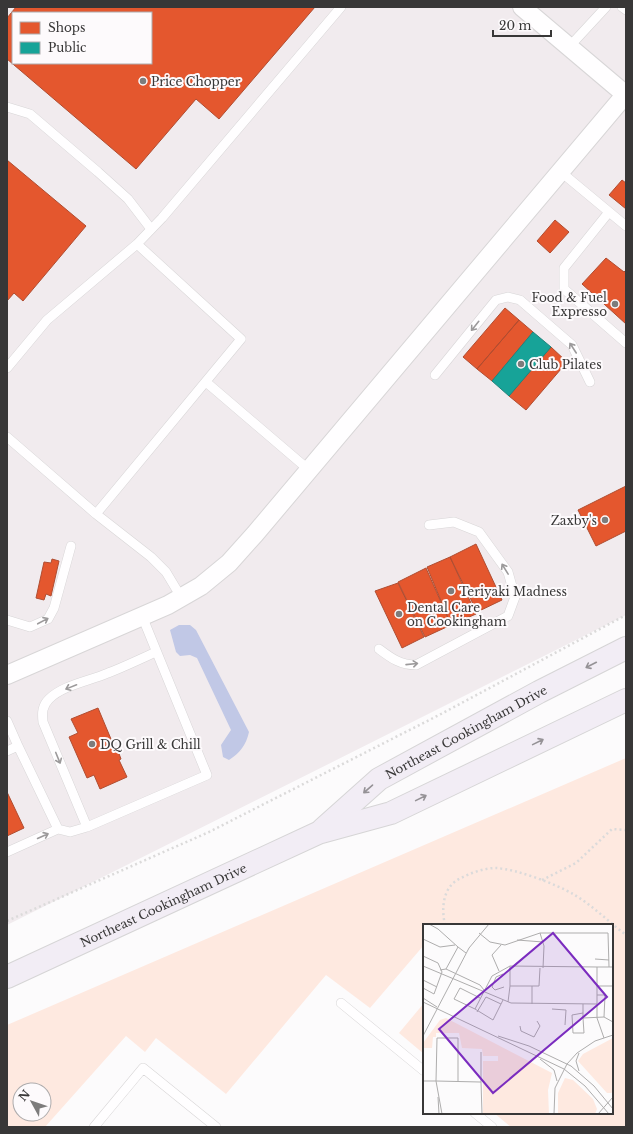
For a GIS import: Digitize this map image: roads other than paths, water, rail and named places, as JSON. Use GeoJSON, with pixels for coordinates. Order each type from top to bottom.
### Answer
{"type":"FeatureCollection","features":[{"type":"Feature","properties":{"kind":"main road","name":"Northeast Cookingham Drive"},"geometry":{"type":"LineString","coordinates":[[318,833],[379,779],[539,692],[626,648]]}},
{"type":"Feature","properties":{"kind":"main road","name":"Northeast Cookingham Drive"},"geometry":{"type":"LineString","coordinates":[[7,977],[318,833],[391,813],[624,702]]}},
{"type":"Feature","properties":{"kind":"street"},"geometry":{"type":"LineString","coordinates":[[7,675],[142,616],[181,597],[201,586],[229,563],[626,95],[522,7]]}},
{"type":"Feature","properties":{"kind":"lane"},"geometry":{"type":"LineString","coordinates":[[7,368],[47,320],[137,244],[151,229],[341,7]]}},
{"type":"Feature","properties":{"kind":"lane"},"geometry":{"type":"LineString","coordinates":[[569,47],[606,7]]}},
{"type":"Feature","properties":{"kind":"lane"},"geometry":{"type":"LineString","coordinates":[[622,7],[626,10]]}},
{"type":"Feature","properties":{"kind":"lane"},"geometry":{"type":"LineString","coordinates":[[7,107],[30,114],[128,199],[151,229]]}},
{"type":"Feature","properties":{"kind":"lane"},"geometry":{"type":"LineString","coordinates":[[561,172],[626,226]]}},
{"type":"Feature","properties":{"kind":"lane"},"geometry":{"type":"LineString","coordinates":[[609,212],[564,268],[564,289],[626,343]]}},
{"type":"Feature","properties":{"kind":"lane"},"geometry":{"type":"LineString","coordinates":[[96,514],[241,339],[137,244]]}},
{"type":"Feature","properties":{"kind":"lane"},"geometry":{"type":"LineString","coordinates":[[435,375],[496,300],[508,296],[520,300],[572,345],[590,382]]}},
{"type":"Feature","properties":{"kind":"lane"},"geometry":{"type":"LineString","coordinates":[[206,382],[309,470]]}},
{"type":"Feature","properties":{"kind":"lane"},"geometry":{"type":"LineString","coordinates":[[7,437],[96,514],[151,557],[166,572],[181,597]]}},
{"type":"Feature","properties":{"kind":"lane"},"geometry":{"type":"LineString","coordinates":[[379,649],[393,660],[404,665],[416,665],[508,616],[515,597],[508,572],[479,532],[454,522],[429,525]]}},
{"type":"Feature","properties":{"kind":"lane"},"geometry":{"type":"LineString","coordinates":[[7,620],[30,627],[48,619],[54,608],[71,546]]}},
{"type":"Feature","properties":{"kind":"lane"},"geometry":{"type":"LineString","coordinates":[[7,852],[58,829],[70,832],[87,827],[207,775],[142,616]]}},
{"type":"Feature","properties":{"kind":"lane"},"geometry":{"type":"LineString","coordinates":[[87,827],[44,722],[42,712],[49,698],[63,690],[108,674],[156,652]]}},
{"type":"Feature","properties":{"kind":"lane"},"geometry":{"type":"LineString","coordinates":[[7,721],[58,829]]}},
{"type":"Feature","properties":{"kind":"lane"},"geometry":{"type":"LineString","coordinates":[[7,751],[18,746]]}},
{"type":"Feature","properties":{"kind":"lane"},"geometry":{"type":"LineString","coordinates":[[341,1003],[423,1070]]}},
{"type":"Feature","properties":{"kind":"lane"},"geometry":{"type":"LineString","coordinates":[[94,1127],[143,1068],[216,1127]]}},
{"type":"Feature","properties":{"kind":"lane"},"geometry":{"type":"LineString","coordinates":[[476,1114],[492,1127]]}},
{"type":"Feature","properties":{"kind":"water"},"geometry":{"type":"Polygon","coordinates":[[[179,625],[190,625],[196,630],[249,732],[242,748],[229,760],[223,757],[221,745],[231,730],[197,658],[190,655],[180,656],[176,652],[170,630],[179,625]]]}},
{"type":"Feature","properties":{"kind":"place","name":"Price Chopper"},"geometry":{"type":"Point","coordinates":[143,81]}},
{"type":"Feature","properties":{"kind":"place","name":"Food & Fuel Expresso"},"geometry":{"type":"Point","coordinates":[615,304]}},
{"type":"Feature","properties":{"kind":"place","name":"Club Pilates"},"geometry":{"type":"Point","coordinates":[521,364]}},
{"type":"Feature","properties":{"kind":"place","name":"Zaxby's"},"geometry":{"type":"Point","coordinates":[605,520]}},
{"type":"Feature","properties":{"kind":"place","name":"Teriyaki Madness"},"geometry":{"type":"Point","coordinates":[451,591]}},
{"type":"Feature","properties":{"kind":"place","name":"Dental Care on Cookingham"},"geometry":{"type":"Point","coordinates":[399,614]}},
{"type":"Feature","properties":{"kind":"place","name":"DQ Grill & Chill"},"geometry":{"type":"Point","coordinates":[92,744]}}]}
